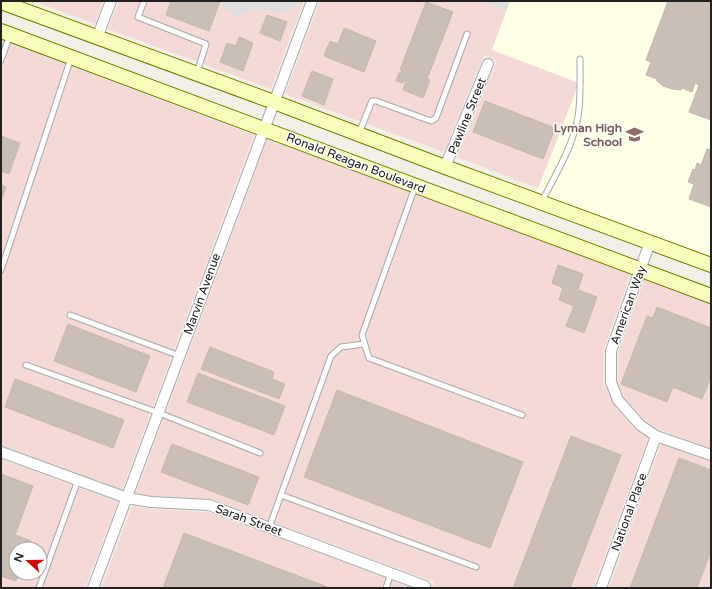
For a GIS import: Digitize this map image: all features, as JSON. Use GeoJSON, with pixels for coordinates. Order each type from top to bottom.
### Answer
{"type":"FeatureCollection","features":[{"type":"Feature","properties":{"kind":"main road"},"geometry":{"type":"LineString","coordinates":[[1,2],[274,102],[445,168],[711,265]]}},
{"type":"Feature","properties":{"kind":"main road","name":"Ronald Reagan Boulevard"},"geometry":{"type":"LineString","coordinates":[[6,33],[711,296]]}},
{"type":"Feature","properties":{"kind":"street"},"geometry":{"type":"LineString","coordinates":[[97,38],[111,1]]}},
{"type":"Feature","properties":{"kind":"street","name":"Marvin Avenue"},"geometry":{"type":"LineString","coordinates":[[93,588],[312,1]]}},
{"type":"Feature","properties":{"kind":"street","name":"Pawline Street"},"geometry":{"type":"LineString","coordinates":[[445,168],[488,64]]}},
{"type":"Feature","properties":{"kind":"street","name":"American Way"},"geometry":{"type":"LineString","coordinates":[[650,242],[611,351],[611,382],[618,400],[640,425],[656,436],[711,455]]}},
{"type":"Feature","properties":{"kind":"street","name":"National Place"},"geometry":{"type":"LineString","coordinates":[[601,588],[656,436]]}},
{"type":"Feature","properties":{"kind":"street","name":"Sarah Street"},"geometry":{"type":"LineString","coordinates":[[1,452],[127,498],[151,502],[209,506],[425,586]]}},
{"type":"Feature","properties":{"kind":"lane"},"geometry":{"type":"LineString","coordinates":[[144,1],[138,17],[206,44],[196,74]]}},
{"type":"Feature","properties":{"kind":"lane"},"geometry":{"type":"LineString","coordinates":[[1,60],[6,33]]}},
{"type":"Feature","properties":{"kind":"lane"},"geometry":{"type":"LineString","coordinates":[[359,134],[372,102],[376,101],[431,121],[436,118],[467,34]]}},
{"type":"Feature","properties":{"kind":"lane"},"geometry":{"type":"LineString","coordinates":[[1,270],[71,57]]}},
{"type":"Feature","properties":{"kind":"lane"},"geometry":{"type":"LineString","coordinates":[[541,202],[561,165],[578,118],[580,59]]}},
{"type":"Feature","properties":{"kind":"lane"},"geometry":{"type":"LineString","coordinates":[[416,186],[362,336],[369,358],[522,415]]}},
{"type":"Feature","properties":{"kind":"lane"},"geometry":{"type":"LineString","coordinates":[[70,316],[180,356]]}},
{"type":"Feature","properties":{"kind":"lane"},"geometry":{"type":"LineString","coordinates":[[269,528],[331,356],[341,347],[364,344]]}},
{"type":"Feature","properties":{"kind":"lane"},"geometry":{"type":"LineString","coordinates":[[26,365],[159,413],[260,453]]}},
{"type":"Feature","properties":{"kind":"lane"},"geometry":{"type":"LineString","coordinates":[[39,588],[78,480]]}},
{"type":"Feature","properties":{"kind":"lane"},"geometry":{"type":"LineString","coordinates":[[281,495],[476,567]]}},
{"type":"Feature","properties":{"kind":"lane"},"geometry":{"type":"LineString","coordinates":[[386,588],[391,573]]}},
{"type":"Feature","properties":{"kind":"shaded area"},"geometry":{"type":"Polygon","coordinates":[[[33,1],[103,1],[95,24],[33,1]]]}},
{"type":"Feature","properties":{"kind":"shaded area"},"geometry":{"type":"Polygon","coordinates":[[[119,1],[220,1],[219,5],[235,17],[256,9],[279,12],[296,9],[299,1],[304,1],[271,89],[108,29],[119,1]]]}},
{"type":"Feature","properties":{"kind":"shaded area"},"geometry":{"type":"Polygon","coordinates":[[[220,1],[299,1],[296,9],[279,12],[256,9],[235,17],[219,5],[220,1]]]}},
{"type":"Feature","properties":{"kind":"shaded area"},"geometry":{"type":"Polygon","coordinates":[[[320,1],[481,1],[507,11],[492,50],[579,83],[538,188],[457,157],[497,61],[484,55],[444,152],[285,94],[320,1]]]}},
{"type":"Feature","properties":{"kind":"shaded area"},"geometry":{"type":"Polygon","coordinates":[[[481,1],[510,1],[507,11],[481,1]]]}},
{"type":"Feature","properties":{"kind":"shaded area","name":"Lyman High School"},"geometry":{"type":"Polygon","coordinates":[[[510,1],[711,1],[711,265],[534,200],[579,83],[492,50],[510,1]]]}},
{"type":"Feature","properties":{"kind":"shaded area"},"geometry":{"type":"Polygon","coordinates":[[[1,40],[254,135],[122,490],[1,445],[1,40]]]}},
{"type":"Feature","properties":{"kind":"shaded area"},"geometry":{"type":"Polygon","coordinates":[[[267,140],[357,171],[631,273],[604,349],[603,382],[613,403],[634,429],[648,438],[593,588],[432,588],[434,582],[211,499],[151,496],[136,493],[267,140]]]}},
{"type":"Feature","properties":{"kind":"shaded area"},"geometry":{"type":"Polygon","coordinates":[[[645,278],[711,303],[711,449],[660,430],[645,421],[624,397],[618,382],[618,353],[645,278]]]}},
{"type":"Feature","properties":{"kind":"shaded area"},"geometry":{"type":"Polygon","coordinates":[[[661,444],[711,462],[711,588],[609,588],[661,444]]]}},
{"type":"Feature","properties":{"kind":"shaded area"},"geometry":{"type":"Polygon","coordinates":[[[1,459],[118,502],[85,588],[1,588],[1,459]]]}},
{"type":"Feature","properties":{"kind":"shaded area"},"geometry":{"type":"Polygon","coordinates":[[[132,506],[151,509],[208,512],[413,588],[101,588],[132,506]]]}},
{"type":"Feature","properties":{"kind":"building"},"geometry":{"type":"Polygon","coordinates":[[[171,1],[220,1],[209,31],[166,15],[171,1]]]}},
{"type":"Feature","properties":{"kind":"building"},"geometry":{"type":"Polygon","coordinates":[[[668,1],[711,1],[711,120],[689,112],[699,85],[695,83],[692,92],[682,88],[681,90],[672,89],[663,86],[656,80],[657,79],[646,75],[651,62],[646,60],[668,1]]]}},
{"type":"Feature","properties":{"kind":"building"},"geometry":{"type":"Polygon","coordinates":[[[426,2],[453,12],[427,79],[430,80],[423,98],[403,90],[406,81],[404,80],[403,83],[396,81],[399,73],[401,73],[402,70],[400,70],[426,2]]]}},
{"type":"Feature","properties":{"kind":"building"},"geometry":{"type":"Polygon","coordinates":[[[267,15],[287,22],[280,41],[260,33],[267,15]]]}},
{"type":"Feature","properties":{"kind":"building"},"geometry":{"type":"Polygon","coordinates":[[[344,28],[376,41],[364,72],[324,56],[330,41],[338,44],[344,28]]]}},
{"type":"Feature","properties":{"kind":"building"},"geometry":{"type":"Polygon","coordinates":[[[239,37],[253,43],[243,71],[220,62],[227,43],[236,46],[239,37]]]}},
{"type":"Feature","properties":{"kind":"building"},"geometry":{"type":"Polygon","coordinates":[[[312,71],[333,79],[324,105],[302,96],[312,71]]]}},
{"type":"Feature","properties":{"kind":"building"},"geometry":{"type":"Polygon","coordinates":[[[485,101],[555,128],[543,159],[473,132],[485,101]]]}},
{"type":"Feature","properties":{"kind":"building"},"geometry":{"type":"Polygon","coordinates":[[[1,136],[20,143],[9,174],[1,171],[1,136]]]}},
{"type":"Feature","properties":{"kind":"building"},"geometry":{"type":"Polygon","coordinates":[[[707,149],[711,150],[711,207],[689,199],[694,184],[688,182],[697,163],[701,165],[707,149]]]}},
{"type":"Feature","properties":{"kind":"building"},"geometry":{"type":"Polygon","coordinates":[[[1,185],[6,187],[1,201],[1,185]]]}},
{"type":"Feature","properties":{"kind":"building"},"geometry":{"type":"Polygon","coordinates":[[[558,265],[583,274],[578,290],[597,297],[584,333],[566,326],[574,306],[559,300],[563,288],[552,283],[558,265]]]}},
{"type":"Feature","properties":{"kind":"building"},"geometry":{"type":"Polygon","coordinates":[[[657,307],[711,328],[711,376],[702,399],[673,387],[667,402],[621,384],[647,316],[653,318],[657,307]]]}},
{"type":"Feature","properties":{"kind":"building"},"geometry":{"type":"Polygon","coordinates":[[[68,324],[150,356],[136,392],[54,361],[68,324]]]}},
{"type":"Feature","properties":{"kind":"building"},"geometry":{"type":"Polygon","coordinates":[[[210,347],[274,372],[272,379],[285,384],[279,399],[201,369],[210,347]]]}},
{"type":"Feature","properties":{"kind":"building"},"geometry":{"type":"Polygon","coordinates":[[[198,373],[285,406],[274,435],[187,402],[198,373]]]}},
{"type":"Feature","properties":{"kind":"building"},"geometry":{"type":"Polygon","coordinates":[[[15,379],[124,420],[113,448],[5,407],[15,379]]]}},
{"type":"Feature","properties":{"kind":"building"},"geometry":{"type":"Polygon","coordinates":[[[337,390],[523,462],[490,548],[304,477],[337,390]]]}},
{"type":"Feature","properties":{"kind":"building"},"geometry":{"type":"Polygon","coordinates":[[[571,436],[621,455],[570,588],[513,588],[571,436]]]}},
{"type":"Feature","properties":{"kind":"building"},"geometry":{"type":"Polygon","coordinates":[[[172,444],[259,477],[248,505],[161,472],[172,444]]]}},
{"type":"Feature","properties":{"kind":"building"},"geometry":{"type":"Polygon","coordinates":[[[679,458],[711,470],[711,551],[697,588],[630,588],[679,458]]]}},
{"type":"Feature","properties":{"kind":"building"},"geometry":{"type":"Polygon","coordinates":[[[1,474],[33,486],[15,535],[31,541],[8,541],[8,578],[1,576],[1,474]]]}},
{"type":"Feature","properties":{"kind":"building"},"geometry":{"type":"Polygon","coordinates":[[[184,533],[330,588],[163,588],[184,533]]]}},
{"type":"Feature","properties":{"kind":"place","name":"Lyman High School"},"geometry":{"type":"Point","coordinates":[635,135]}}]}
